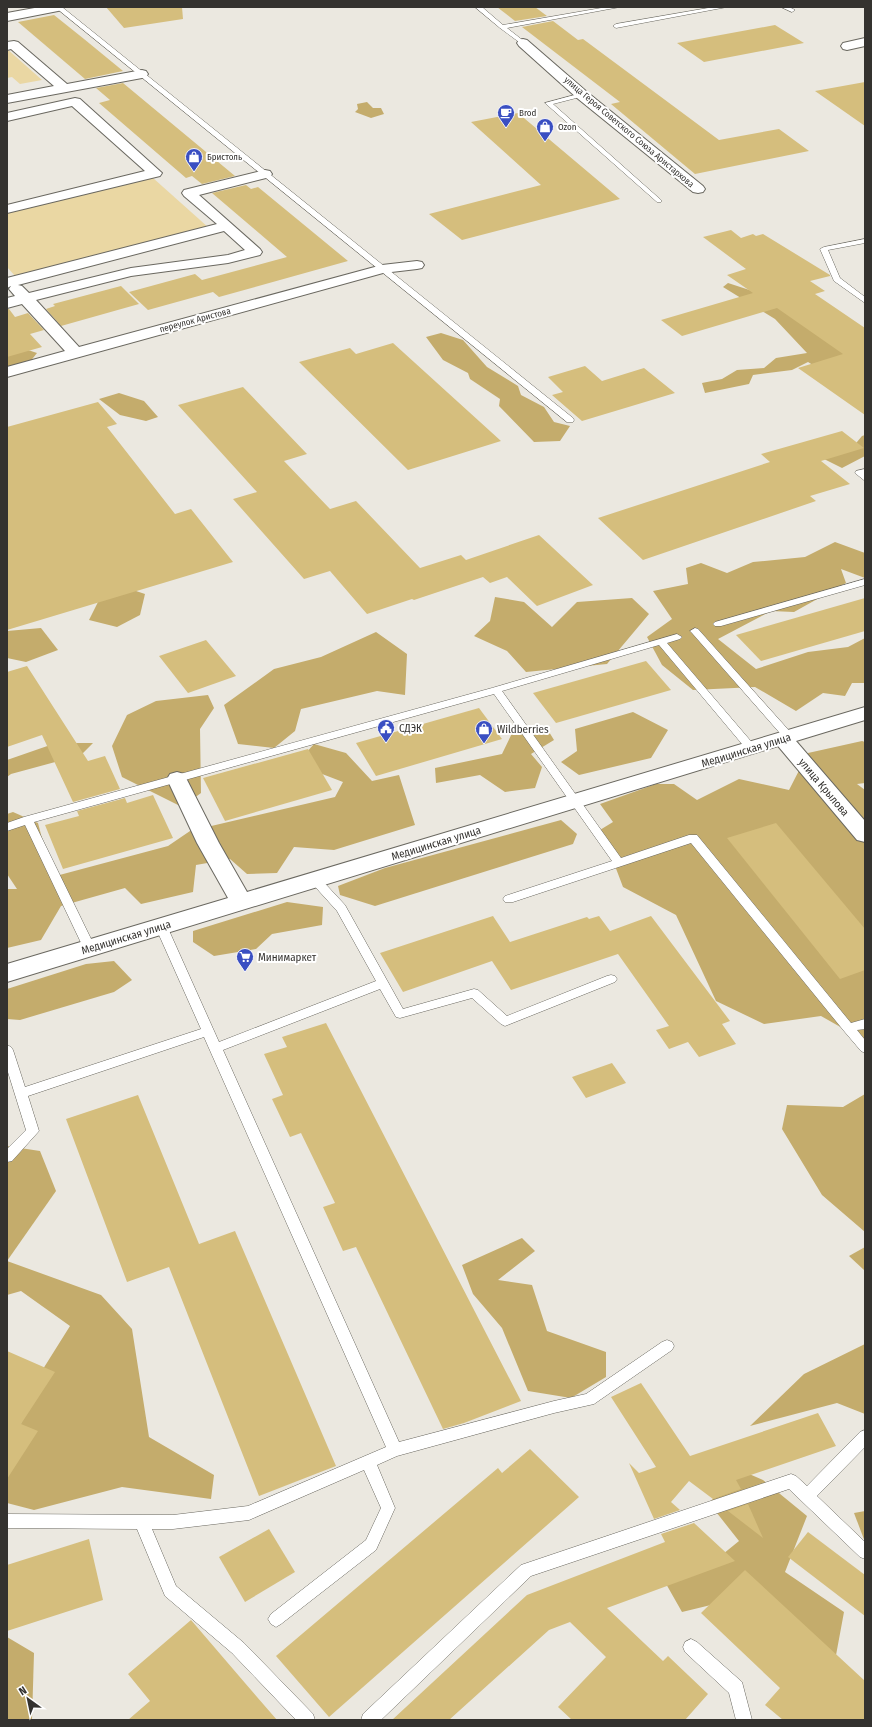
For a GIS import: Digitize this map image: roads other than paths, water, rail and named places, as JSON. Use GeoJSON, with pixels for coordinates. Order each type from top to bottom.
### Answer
{"type":"FeatureCollection","features":[{"type":"Feature","properties":{"kind":"street"},"geometry":{"type":"LineString","coordinates":[[7,17],[37,9],[58,7]]}},
{"type":"Feature","properties":{"kind":"street"},"geometry":{"type":"LineString","coordinates":[[847,46],[865,42]]}},
{"type":"Feature","properties":{"kind":"street","name":"улица Героя Советского Союза Аристархова"},"geometry":{"type":"LineString","coordinates":[[523,43],[544,60],[582,96],[698,189]]}},
{"type":"Feature","properties":{"kind":"street"},"geometry":{"type":"LineString","coordinates":[[7,46],[14,45],[64,88]]}},
{"type":"Feature","properties":{"kind":"street"},"geometry":{"type":"LineString","coordinates":[[7,99],[142,74]]}},
{"type":"Feature","properties":{"kind":"street"},"geometry":{"type":"LineString","coordinates":[[7,117],[75,102],[155,173],[7,209]]}},
{"type":"Feature","properties":{"kind":"street"},"geometry":{"type":"LineString","coordinates":[[7,303],[131,272],[228,259],[255,252],[189,193],[265,174]]}},
{"type":"Feature","properties":{"kind":"street"},"geometry":{"type":"LineString","coordinates":[[8,281],[227,226]]}},
{"type":"Feature","properties":{"kind":"street","name":"переулок Аристова"},"geometry":{"type":"LineString","coordinates":[[7,372],[382,269],[417,265]]}},
{"type":"Feature","properties":{"kind":"street"},"geometry":{"type":"LineString","coordinates":[[8,281],[26,298],[76,353]]}},
{"type":"Feature","properties":{"kind":"street","name":"Медицинская улица"},"geometry":{"type":"LineString","coordinates":[[7,973],[865,714]]}},
{"type":"Feature","properties":{"kind":"street","name":"улица Крылова"},"geometry":{"type":"LineString","coordinates":[[786,738],[865,834]]}},
{"type":"Feature","properties":{"kind":"street"},"geometry":{"type":"LineString","coordinates":[[177,779],[208,843],[241,902]]}},
{"type":"Feature","properties":{"kind":"lane"},"geometry":{"type":"LineString","coordinates":[[58,7],[570,420]]}},
{"type":"Feature","properties":{"kind":"lane"},"geometry":{"type":"LineString","coordinates":[[478,7],[523,43]]}},
{"type":"Feature","properties":{"kind":"lane"},"geometry":{"type":"LineString","coordinates":[[502,27],[617,7]]}},
{"type":"Feature","properties":{"kind":"lane"},"geometry":{"type":"LineString","coordinates":[[616,26],[724,7]]}},
{"type":"Feature","properties":{"kind":"lane"},"geometry":{"type":"LineString","coordinates":[[784,7],[792,10]]}},
{"type":"Feature","properties":{"kind":"lane"},"geometry":{"type":"LineString","coordinates":[[582,96],[548,103],[659,201]]}},
{"type":"Feature","properties":{"kind":"lane"},"geometry":{"type":"LineString","coordinates":[[865,241],[824,249],[837,279],[865,301]]}},
{"type":"Feature","properties":{"kind":"lane"},"geometry":{"type":"LineString","coordinates":[[865,472],[860,473],[865,478]]}},
{"type":"Feature","properties":{"kind":"lane"},"geometry":{"type":"LineString","coordinates":[[718,624],[865,582]]}},
{"type":"Feature","properties":{"kind":"lane"},"geometry":{"type":"LineString","coordinates":[[695,631],[786,738]]}},
{"type":"Feature","properties":{"kind":"lane"},"geometry":{"type":"LineString","coordinates":[[7,827],[496,690],[677,636]]}},
{"type":"Feature","properties":{"kind":"lane"},"geometry":{"type":"LineString","coordinates":[[660,641],[751,748]]}},
{"type":"Feature","properties":{"kind":"lane"},"geometry":{"type":"LineString","coordinates":[[496,690],[619,863]]}},
{"type":"Feature","properties":{"kind":"lane"},"geometry":{"type":"LineString","coordinates":[[28,820],[89,947]]}},
{"type":"Feature","properties":{"kind":"lane"},"geometry":{"type":"LineString","coordinates":[[509,899],[693,838],[865,1048]]}},
{"type":"Feature","properties":{"kind":"lane"},"geometry":{"type":"LineString","coordinates":[[315,880],[341,908],[400,1014],[474,993],[505,1021],[611,978]]}},
{"type":"Feature","properties":{"kind":"lane"},"geometry":{"type":"LineString","coordinates":[[162,926],[395,1450]]}},
{"type":"Feature","properties":{"kind":"lane"},"geometry":{"type":"LineString","coordinates":[[216,1048],[383,983]]}},
{"type":"Feature","properties":{"kind":"lane"},"geometry":{"type":"LineString","coordinates":[[848,1028],[865,1024]]}},
{"type":"Feature","properties":{"kind":"lane"},"geometry":{"type":"LineString","coordinates":[[21,1093],[208,1031]]}},
{"type":"Feature","properties":{"kind":"lane"},"geometry":{"type":"LineString","coordinates":[[7,1050],[33,1131],[7,1157]]}},
{"type":"Feature","properties":{"kind":"lane"},"geometry":{"type":"LineString","coordinates":[[7,1522],[173,1522],[249,1513],[395,1450],[554,1407],[589,1400],[667,1346]]}},
{"type":"Feature","properties":{"kind":"lane"},"geometry":{"type":"LineString","coordinates":[[806,1496],[865,1437]]}},
{"type":"Feature","properties":{"kind":"lane"},"geometry":{"type":"LineString","coordinates":[[276,1619],[371,1545],[388,1508],[368,1462]]}},
{"type":"Feature","properties":{"kind":"lane"},"geometry":{"type":"LineString","coordinates":[[369,1720],[526,1570],[791,1481],[865,1552]]}},
{"type":"Feature","properties":{"kind":"lane"},"geometry":{"type":"LineString","coordinates":[[141,1522],[170,1591],[238,1648],[307,1720]]}},
{"type":"Feature","properties":{"kind":"lane"},"geometry":{"type":"LineString","coordinates":[[691,1647],[736,1688],[744,1720]]}},
{"type":"Feature","properties":{"kind":"place","name":"Brod"},"geometry":{"type":"Point","coordinates":[506,128]}},
{"type":"Feature","properties":{"kind":"place","name":"Ozon"},"geometry":{"type":"Point","coordinates":[545,142]}},
{"type":"Feature","properties":{"kind":"place","name":"Бристоль"},"geometry":{"type":"Point","coordinates":[194,172]}},
{"type":"Feature","properties":{"kind":"place","name":"СДЭК"},"geometry":{"type":"Point","coordinates":[386,743]}},
{"type":"Feature","properties":{"kind":"place","name":"Wildberries"},"geometry":{"type":"Point","coordinates":[484,744]}},
{"type":"Feature","properties":{"kind":"place","name":"Минимаркет"},"geometry":{"type":"Point","coordinates":[245,972]}}]}
